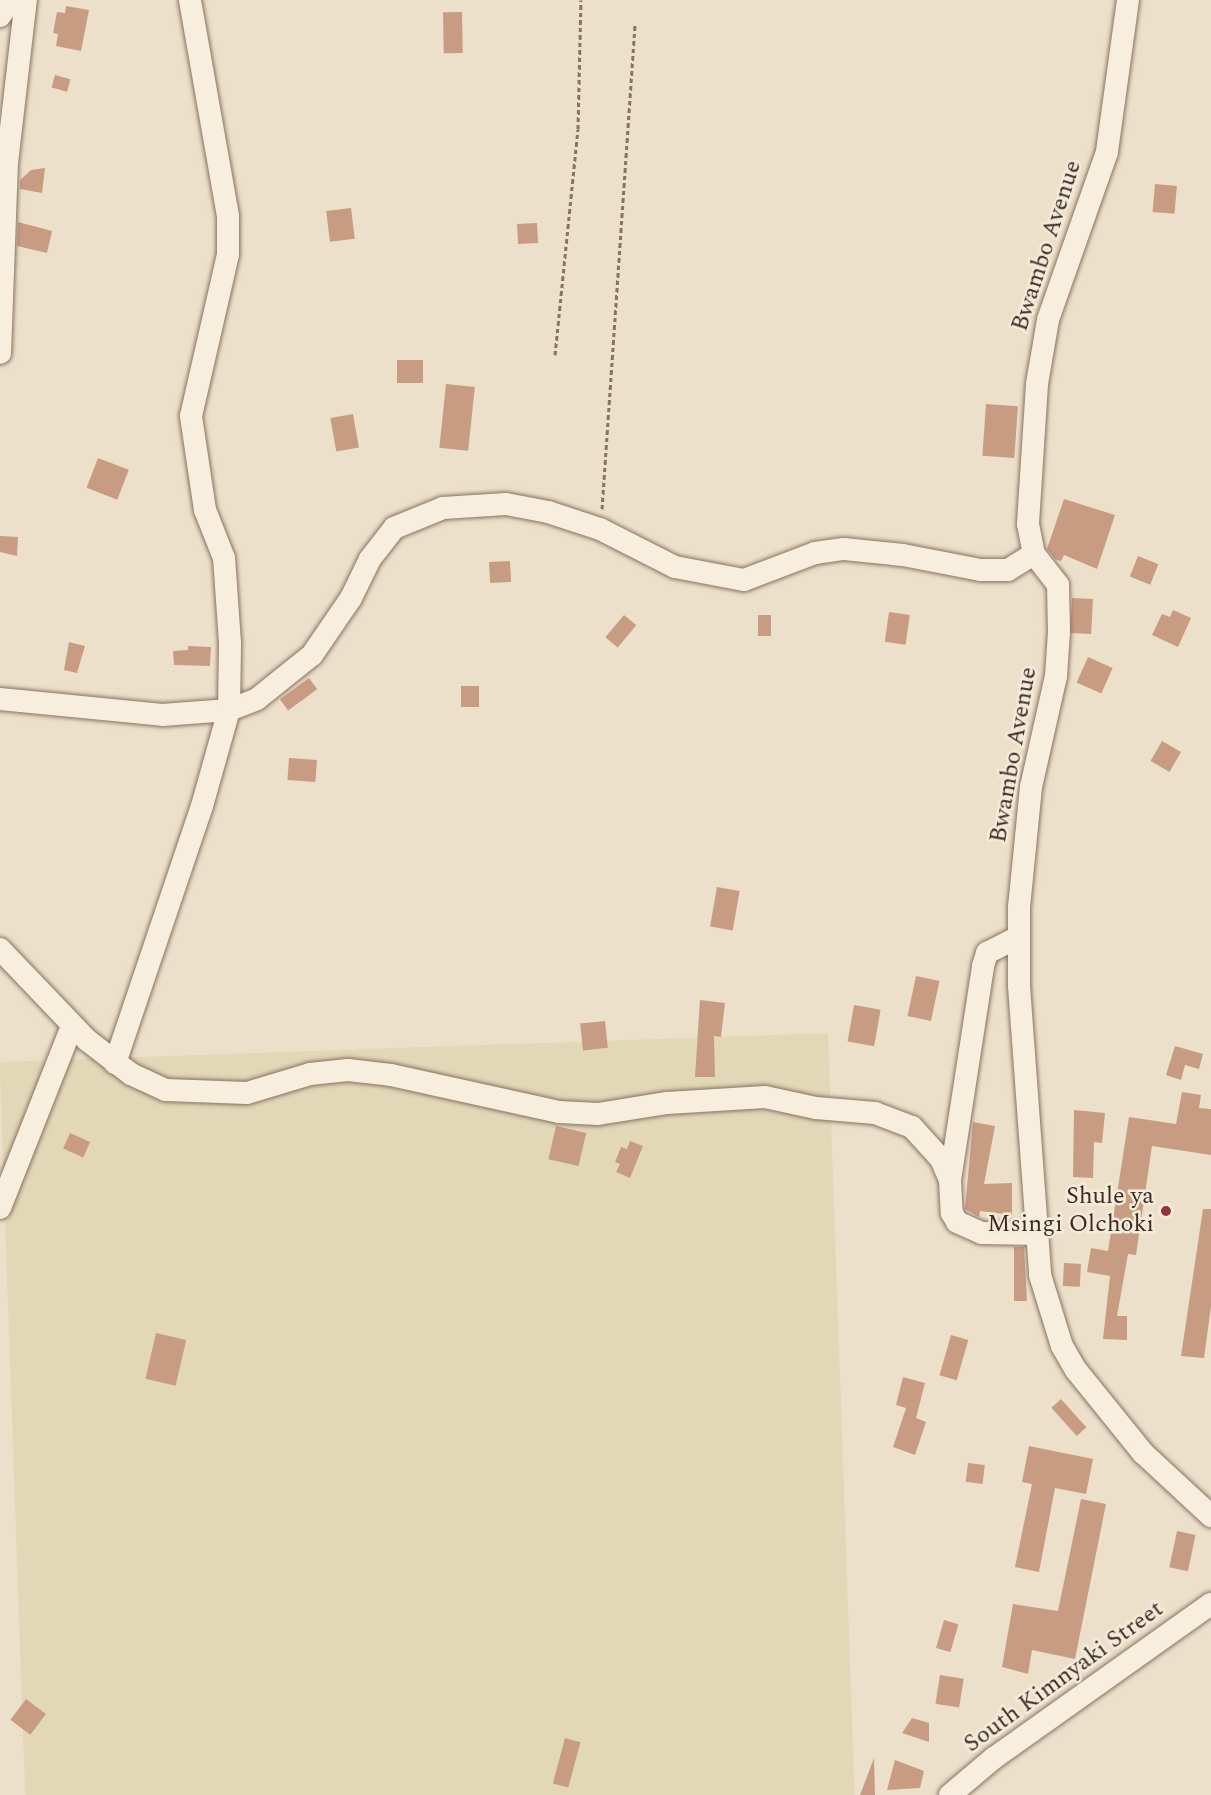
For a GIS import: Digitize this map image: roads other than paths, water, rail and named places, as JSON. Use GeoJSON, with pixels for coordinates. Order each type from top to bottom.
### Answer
{"type":"FeatureCollection","features":[{"type":"Feature","properties":{"kind":"street"},"geometry":{"type":"LineString","coordinates":[[0,16],[11,0]]}},
{"type":"Feature","properties":{"kind":"street"},"geometry":{"type":"LineString","coordinates":[[0,353],[7,163],[26,0]]}},
{"type":"Feature","properties":{"kind":"street"},"geometry":{"type":"LineString","coordinates":[[116,1063],[202,806],[229,710],[230,644],[224,558],[205,510],[191,416],[228,254],[228,216],[190,0]]}},
{"type":"Feature","properties":{"kind":"street","name":"Bwambo Avenue"},"geometry":{"type":"LineString","coordinates":[[1128,0],[1107,152],[1041,349],[1028,524],[1034,554],[1058,585],[1059,632],[1056,676],[1031,787],[1017,938],[1037,1234],[1046,1294],[1062,1346],[1076,1370],[1143,1452],[1211,1516]]}},
{"type":"Feature","properties":{"kind":"street"},"geometry":{"type":"LineString","coordinates":[[0,699],[162,716],[229,710],[257,699],[312,655],[351,598],[370,560],[394,528],[443,508],[506,504],[548,512],[600,529],[675,567],[744,580],[815,553],[844,549],[903,555],[981,570],[1008,570],[1034,554]]}},
{"type":"Feature","properties":{"kind":"street"},"geometry":{"type":"LineString","coordinates":[[1017,938],[987,953],[983,966],[950,1180],[952,1213],[968,1230],[1001,1235],[1037,1234]]}},
{"type":"Feature","properties":{"kind":"street"},"geometry":{"type":"LineString","coordinates":[[0,949],[72,1026],[116,1063],[145,1083],[190,1094],[247,1093],[324,1071],[348,1070],[391,1075],[527,1107],[574,1114],[722,1098],[777,1098],[816,1108],[894,1117],[929,1143],[950,1180]]}},
{"type":"Feature","properties":{"kind":"street"},"geometry":{"type":"LineString","coordinates":[[0,1208],[72,1026]]}},
{"type":"Feature","properties":{"kind":"street","name":"South Kimnyaki Street"},"geometry":{"type":"LineString","coordinates":[[950,1795],[994,1758],[1211,1604]]}},
{"type":"Feature","properties":{"kind":"place","name":"Shule ya Msingi Olchoki"},"geometry":{"type":"Point","coordinates":[1166,1211]}}]}
